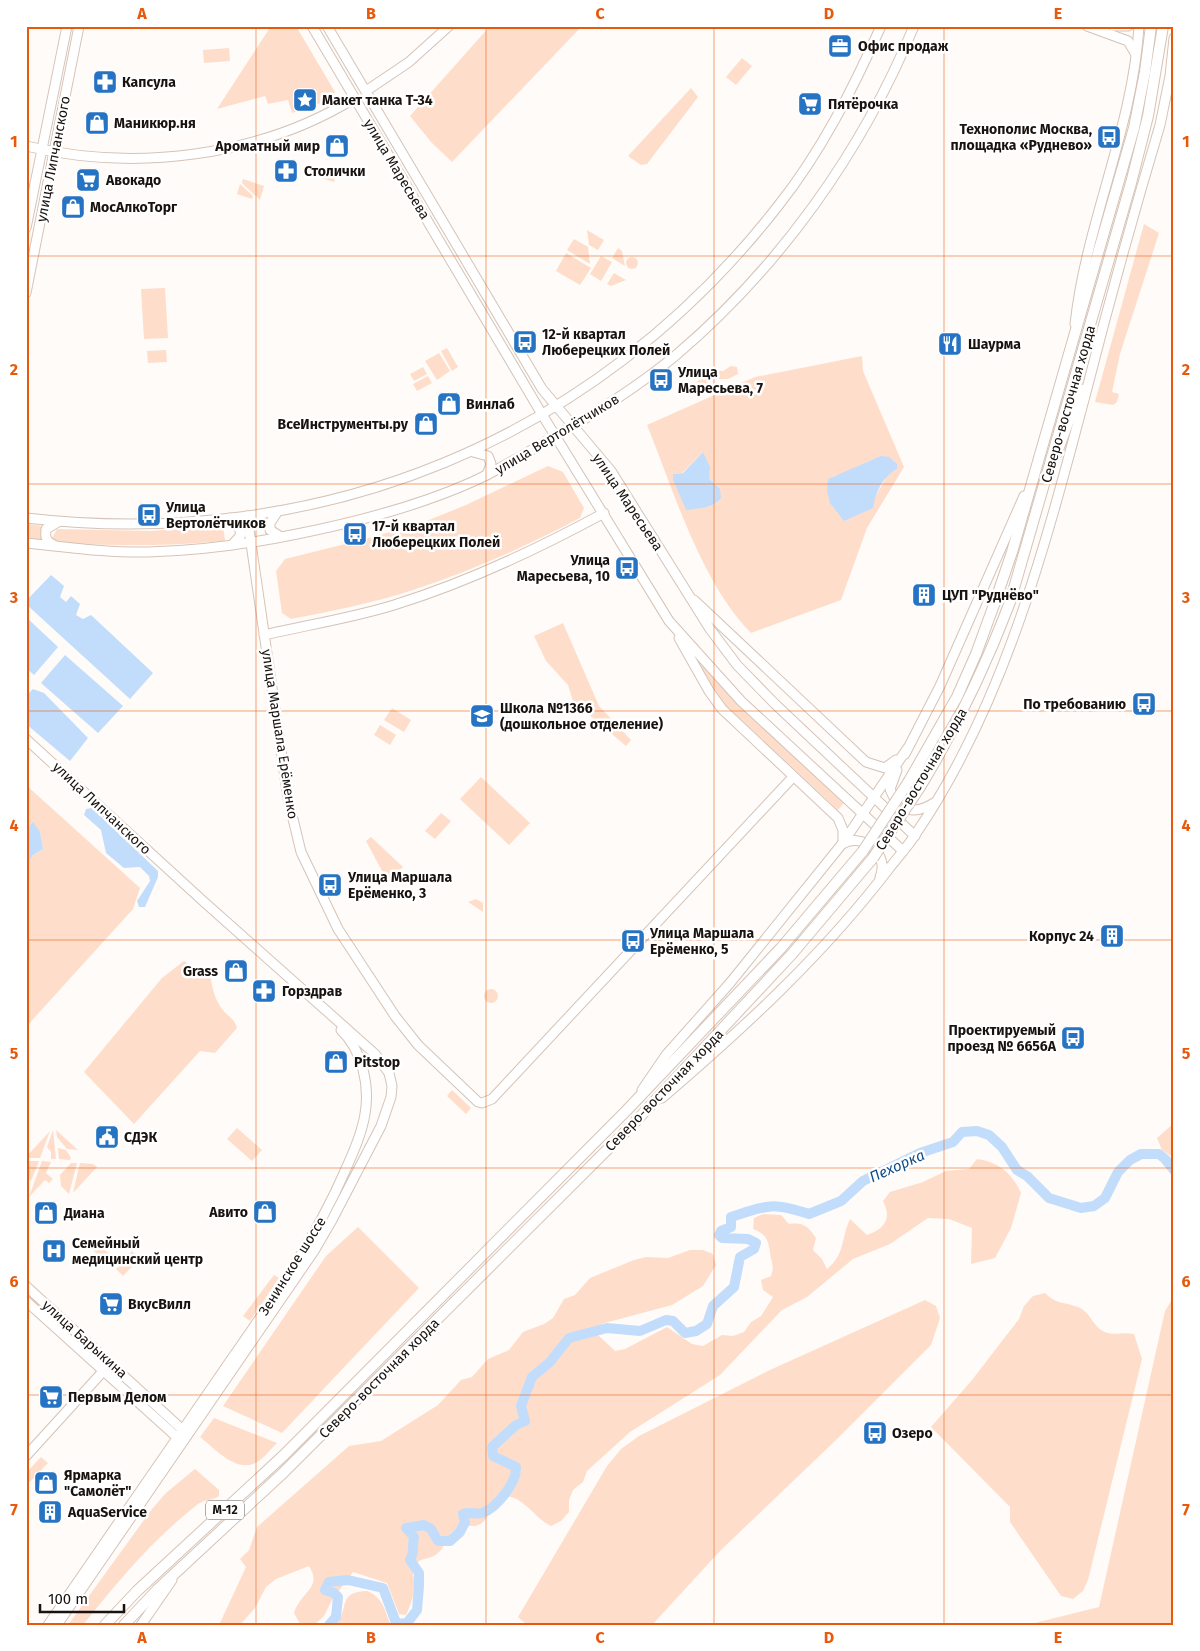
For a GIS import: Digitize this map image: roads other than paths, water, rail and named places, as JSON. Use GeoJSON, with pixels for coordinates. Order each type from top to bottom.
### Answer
{"type":"FeatureCollection","features":[{"type":"Feature","properties":{"kind":"highway","name":"Северо-восточная хорда"},"geometry":{"type":"LineString","coordinates":[[106,1625],[137,1591],[284,1455],[627,1110],[781,948],[863,851],[909,781],[952,705],[976,654],[1012,552],[1134,128],[1145,72],[1151,26]]}},
{"type":"Feature","properties":{"kind":"highway","name":"Северо-восточная хорда"},"geometry":{"type":"LineString","coordinates":[[185,1565],[283,1473],[636,1121],[792,954],[873,858],[920,787],[948,740],[989,657],[1010,602],[1133,175],[1148,116],[1163,26]]}},
{"type":"Feature","properties":{"kind":"highway","name":"М-12"},"geometry":{"type":"LineString","coordinates":[[124,1625],[185,1565]]}},
{"type":"Feature","properties":{"kind":"street","name":"улица Липчанского"},"geometry":{"type":"LineString","coordinates":[[26,228],[67,26]]}},
{"type":"Feature","properties":{"kind":"street","name":"улица Липчанского"},"geometry":{"type":"LineString","coordinates":[[26,292],[79,26]]}},
{"type":"Feature","properties":{"kind":"street","name":"улица Маресьева"},"geometry":{"type":"LineString","coordinates":[[312,26],[543,416],[669,621],[741,700],[903,851]]}},
{"type":"Feature","properties":{"kind":"street","name":"улица Маресьева"},"geometry":{"type":"LineString","coordinates":[[327,26],[537,381],[556,408],[605,464],[625,492],[683,589],[710,629],[737,664],[872,797],[915,836]]}},
{"type":"Feature","properties":{"kind":"street"},"geometry":{"type":"LineString","coordinates":[[366,91],[409,62],[449,26]]}},
{"type":"Feature","properties":{"kind":"street","name":"улица Вертолётчиков"},"geometry":{"type":"LineString","coordinates":[[26,518],[58,522],[123,524],[230,518],[278,511],[342,498],[420,474],[473,452],[543,416],[610,370],[657,334],[719,276],[779,205],[811,159],[860,72],[881,26]]}},
{"type":"Feature","properties":{"kind":"street","name":"улица Вертолётчиков"},"geometry":{"type":"LineString","coordinates":[[26,543],[94,551],[149,552],[250,543],[358,522],[423,502],[486,475],[572,427],[620,396],[675,355],[743,292],[785,242],[839,171],[867,124],[902,55],[914,26]]}},
{"type":"Feature","properties":{"kind":"street"},"geometry":{"type":"LineString","coordinates":[[1087,26],[1128,41],[1136,54]]}},
{"type":"Feature","properties":{"kind":"street"},"geometry":{"type":"LineString","coordinates":[[1113,26],[1128,26]]}},
{"type":"Feature","properties":{"kind":"street"},"geometry":{"type":"LineString","coordinates":[[1073,342],[1078,289],[1120,130],[1136,54],[1139,26]]}},
{"type":"Feature","properties":{"kind":"street"},"geometry":{"type":"LineString","coordinates":[[636,1121],[719,1050],[768,1003],[831,938],[874,888],[915,836],[937,802],[981,714],[1016,629],[1061,486],[1160,126],[1170,76],[1174,38]]}},
{"type":"Feature","properties":{"kind":"street"},"geometry":{"type":"LineString","coordinates":[[26,146],[55,152],[113,158],[225,149],[267,138],[302,125],[355,98]]}},
{"type":"Feature","properties":{"kind":"street"},"geometry":{"type":"LineString","coordinates":[[1042,493],[1098,347]]}},
{"type":"Feature","properties":{"kind":"street"},"geometry":{"type":"LineString","coordinates":[[473,452],[488,456],[491,464],[486,475]]}},
{"type":"Feature","properties":{"kind":"street"},"geometry":{"type":"LineString","coordinates":[[937,802],[922,810],[914,811],[892,796],[890,789],[907,749],[960,643],[1039,458]]}},
{"type":"Feature","properties":{"kind":"street"},"geometry":{"type":"LineString","coordinates":[[278,511],[270,523],[270,530],[280,537]]}},
{"type":"Feature","properties":{"kind":"street","name":"улица Маршала Ерёменко"},"geometry":{"type":"LineString","coordinates":[[264,635],[393,605],[433,592],[537,550],[604,513]]}},
{"type":"Feature","properties":{"kind":"street","name":"улица Маршала Ерёменко"},"geometry":{"type":"LineString","coordinates":[[247,516],[288,798],[301,852],[311,878],[338,929],[395,1016],[418,1045],[478,1102],[492,1099],[793,777]]}},
{"type":"Feature","properties":{"kind":"street"},"geometry":{"type":"LineString","coordinates":[[230,518],[238,523],[241,535],[232,545]]}},
{"type":"Feature","properties":{"kind":"street"},"geometry":{"type":"LineString","coordinates":[[56,546],[47,541],[45,536],[46,529],[58,522]]}},
{"type":"Feature","properties":{"kind":"street"},"geometry":{"type":"LineString","coordinates":[[683,589],[866,762],[884,768],[907,749]]}},
{"type":"Feature","properties":{"kind":"street"},"geometry":{"type":"LineString","coordinates":[[669,621],[708,691],[722,709],[838,818],[844,833],[842,844]]}},
{"type":"Feature","properties":{"kind":"street","name":"улица Липчанского"},"geometry":{"type":"LineString","coordinates":[[26,738],[178,878]]}},
{"type":"Feature","properties":{"kind":"street"},"geometry":{"type":"LineString","coordinates":[[627,1110],[666,1056],[737,975],[842,844],[872,797],[907,749]]}},
{"type":"Feature","properties":{"kind":"street"},"geometry":{"type":"LineString","coordinates":[[842,844],[858,839],[864,841],[879,854],[883,865],[874,888]]}},
{"type":"Feature","properties":{"kind":"street","name":"Зенинское шоссе"},"geometry":{"type":"LineString","coordinates":[[48,1625],[314,1251],[381,1126],[391,1098],[392,1086],[387,1066],[178,878]]}},
{"type":"Feature","properties":{"kind":"street","name":"Зенинское шоссе"},"geometry":{"type":"LineString","coordinates":[[185,1432],[290,1274],[320,1223],[357,1142],[363,1126],[366,1102],[366,1088],[361,1065],[347,1036],[217,918],[214,911]]}},
{"type":"Feature","properties":{"kind":"street","name":"улица Барыкина"},"geometry":{"type":"LineString","coordinates":[[26,1286],[185,1432]]}},
{"type":"Feature","properties":{"kind":"street","name":"улица Барыкина"},"geometry":{"type":"LineString","coordinates":[[26,1301],[179,1440]]}},
{"type":"Feature","properties":{"kind":"street"},"geometry":{"type":"LineString","coordinates":[[26,1456],[111,1363]]}},
{"type":"Feature","properties":{"kind":"street"},"geometry":{"type":"LineString","coordinates":[[57,1625],[179,1440]]}},
{"type":"Feature","properties":{"kind":"street"},"geometry":{"type":"LineString","coordinates":[[140,1625],[185,1565]]}},
{"type":"Feature","properties":{"kind":"water"},"geometry":{"type":"Polygon","coordinates":[[[703,452],[710,467],[709,478],[720,489],[721,498],[709,506],[686,510],[673,480],[673,474],[683,473],[703,452]]]}},
{"type":"Feature","properties":{"kind":"water"},"geometry":{"type":"Polygon","coordinates":[[[881,456],[889,457],[897,464],[897,469],[880,486],[873,508],[844,521],[830,503],[827,491],[828,479],[881,456]]]}},
{"type":"Feature","properties":{"kind":"water"},"geometry":{"type":"Polygon","coordinates":[[[51,575],[64,586],[60,597],[66,602],[71,596],[80,604],[76,615],[83,619],[91,615],[153,673],[130,699],[26,604],[26,601],[51,575]]]}},
{"type":"Feature","properties":{"kind":"water"},"geometry":{"type":"Polygon","coordinates":[[[26,617],[58,647],[34,675],[26,668],[26,617]]]}},
{"type":"Feature","properties":{"kind":"water"},"geometry":{"type":"Polygon","coordinates":[[[65,655],[123,706],[98,733],[41,683],[65,655]]]}},
{"type":"Feature","properties":{"kind":"water"},"geometry":{"type":"Polygon","coordinates":[[[33,689],[44,693],[88,738],[70,761],[26,724],[26,696],[33,689]]]}},
{"type":"Feature","properties":{"kind":"water"},"geometry":{"type":"Polygon","coordinates":[[[92,808],[158,871],[158,877],[145,907],[139,907],[137,901],[150,881],[149,876],[140,867],[124,868],[106,853],[101,830],[84,815],[86,809],[92,808]]]}},
{"type":"Feature","properties":{"kind":"water"},"geometry":{"type":"Polygon","coordinates":[[[33,822],[40,832],[43,849],[33,855],[26,867],[26,837],[27,831],[33,822]]]}},
{"type":"Feature","properties":{"kind":"waterway","name":"Пехорка"},"geometry":{"type":"LineString","coordinates":[[329,1625],[336,1617],[338,1597],[334,1593],[325,1590],[329,1582],[348,1580],[383,1588],[395,1620],[398,1624],[407,1623],[417,1610],[419,1573],[410,1560],[414,1537],[406,1528],[424,1525],[431,1529],[438,1541],[450,1541],[460,1532],[465,1522],[463,1514],[482,1513],[500,1500],[510,1487],[516,1467],[493,1456],[492,1447],[516,1425],[525,1421],[521,1406],[532,1377],[550,1362],[569,1338],[607,1328],[640,1331],[666,1320],[673,1321],[685,1333],[696,1331],[707,1324],[713,1306],[734,1287],[740,1257],[754,1249],[756,1243],[748,1239],[722,1238],[719,1235],[721,1231],[731,1227],[731,1217],[770,1206],[809,1214],[841,1201],[863,1181],[920,1153],[953,1142],[962,1132],[977,1131],[989,1135],[1002,1147],[1017,1170],[1027,1176],[1049,1198],[1081,1208],[1094,1206],[1105,1198],[1118,1172],[1130,1160],[1141,1154],[1159,1154],[1174,1170]]}},
{"type":"Feature","properties":{"kind":"place","name":"Офис продаж"},"geometry":{"type":"Point","coordinates":[840,46]}},
{"type":"Feature","properties":{"kind":"place","name":"Капсула"},"geometry":{"type":"Point","coordinates":[105,82]}},
{"type":"Feature","properties":{"kind":"place","name":"Макет танка Т-34"},"geometry":{"type":"Point","coordinates":[305,100]}},
{"type":"Feature","properties":{"kind":"place","name":"Пятёрочка"},"geometry":{"type":"Point","coordinates":[810,104]}},
{"type":"Feature","properties":{"kind":"place","name":"Маникюр.ня"},"geometry":{"type":"Point","coordinates":[97,123]}},
{"type":"Feature","properties":{"kind":"place","name":"Технополис Москва, площадка «Руднево»"},"geometry":{"type":"Point","coordinates":[1109,137]}},
{"type":"Feature","properties":{"kind":"place","name":"Ароматный мир"},"geometry":{"type":"Point","coordinates":[337,146]}},
{"type":"Feature","properties":{"kind":"place","name":"Столички"},"geometry":{"type":"Point","coordinates":[286,171]}},
{"type":"Feature","properties":{"kind":"place","name":"Авокадо"},"geometry":{"type":"Point","coordinates":[88,180]}},
{"type":"Feature","properties":{"kind":"place","name":"МосАлкоТорг"},"geometry":{"type":"Point","coordinates":[73,207]}},
{"type":"Feature","properties":{"kind":"place","name":"12-й квартал Люберецких Полей"},"geometry":{"type":"Point","coordinates":[525,342]}},
{"type":"Feature","properties":{"kind":"place","name":"Шаурма"},"geometry":{"type":"Point","coordinates":[950,344]}},
{"type":"Feature","properties":{"kind":"place","name":"Улица Маресьева, 7"},"geometry":{"type":"Point","coordinates":[661,380]}},
{"type":"Feature","properties":{"kind":"place","name":"Винлаб"},"geometry":{"type":"Point","coordinates":[449,404]}},
{"type":"Feature","properties":{"kind":"place","name":"ВсеИнструменты.ру"},"geometry":{"type":"Point","coordinates":[426,424]}},
{"type":"Feature","properties":{"kind":"place","name":"Улица Вертолётчиков"},"geometry":{"type":"Point","coordinates":[149,515]}},
{"type":"Feature","properties":{"kind":"place","name":"17-й квартал Люберецких Полей"},"geometry":{"type":"Point","coordinates":[355,534]}},
{"type":"Feature","properties":{"kind":"place","name":"Улица Маресьева, 10"},"geometry":{"type":"Point","coordinates":[627,568]}},
{"type":"Feature","properties":{"kind":"place","name":"ЦУП \"Руднёво\""},"geometry":{"type":"Point","coordinates":[924,595]}},
{"type":"Feature","properties":{"kind":"place","name":"По требованию"},"geometry":{"type":"Point","coordinates":[1144,704]}},
{"type":"Feature","properties":{"kind":"place","name":"Школа №1366 (дошкольное отделение)"},"geometry":{"type":"Point","coordinates":[482,716]}},
{"type":"Feature","properties":{"kind":"place","name":"Улица Маршала Ерёменко, 3"},"geometry":{"type":"Point","coordinates":[330,885]}},
{"type":"Feature","properties":{"kind":"place","name":"Корпус 24"},"geometry":{"type":"Point","coordinates":[1112,936]}},
{"type":"Feature","properties":{"kind":"place","name":"Улица Маршала Ерёменко, 5"},"geometry":{"type":"Point","coordinates":[633,941]}},
{"type":"Feature","properties":{"kind":"place","name":"Grass"},"geometry":{"type":"Point","coordinates":[236,971]}},
{"type":"Feature","properties":{"kind":"place","name":"Горздрав"},"geometry":{"type":"Point","coordinates":[264,991]}},
{"type":"Feature","properties":{"kind":"place","name":"Проектируемый проезд № 6656А"},"geometry":{"type":"Point","coordinates":[1073,1038]}},
{"type":"Feature","properties":{"kind":"place","name":"Pitstop"},"geometry":{"type":"Point","coordinates":[336,1062]}},
{"type":"Feature","properties":{"kind":"place","name":"СДЭК"},"geometry":{"type":"Point","coordinates":[107,1137]}},
{"type":"Feature","properties":{"kind":"place","name":"Авито"},"geometry":{"type":"Point","coordinates":[265,1212]}},
{"type":"Feature","properties":{"kind":"place","name":"Диана"},"geometry":{"type":"Point","coordinates":[46,1213]}},
{"type":"Feature","properties":{"kind":"place","name":"Семейный медицинский центр"},"geometry":{"type":"Point","coordinates":[54,1251]}},
{"type":"Feature","properties":{"kind":"place","name":"ВкусВилл"},"geometry":{"type":"Point","coordinates":[111,1304]}},
{"type":"Feature","properties":{"kind":"place","name":"Первым Делом"},"geometry":{"type":"Point","coordinates":[51,1397]}},
{"type":"Feature","properties":{"kind":"place","name":"Озеро"},"geometry":{"type":"Point","coordinates":[875,1433]}},
{"type":"Feature","properties":{"kind":"place","name":"Ярмарка \"Самолёт\""},"geometry":{"type":"Point","coordinates":[46,1483]}},
{"type":"Feature","properties":{"kind":"place","name":"AquaService"},"geometry":{"type":"Point","coordinates":[50,1512]}}]}
